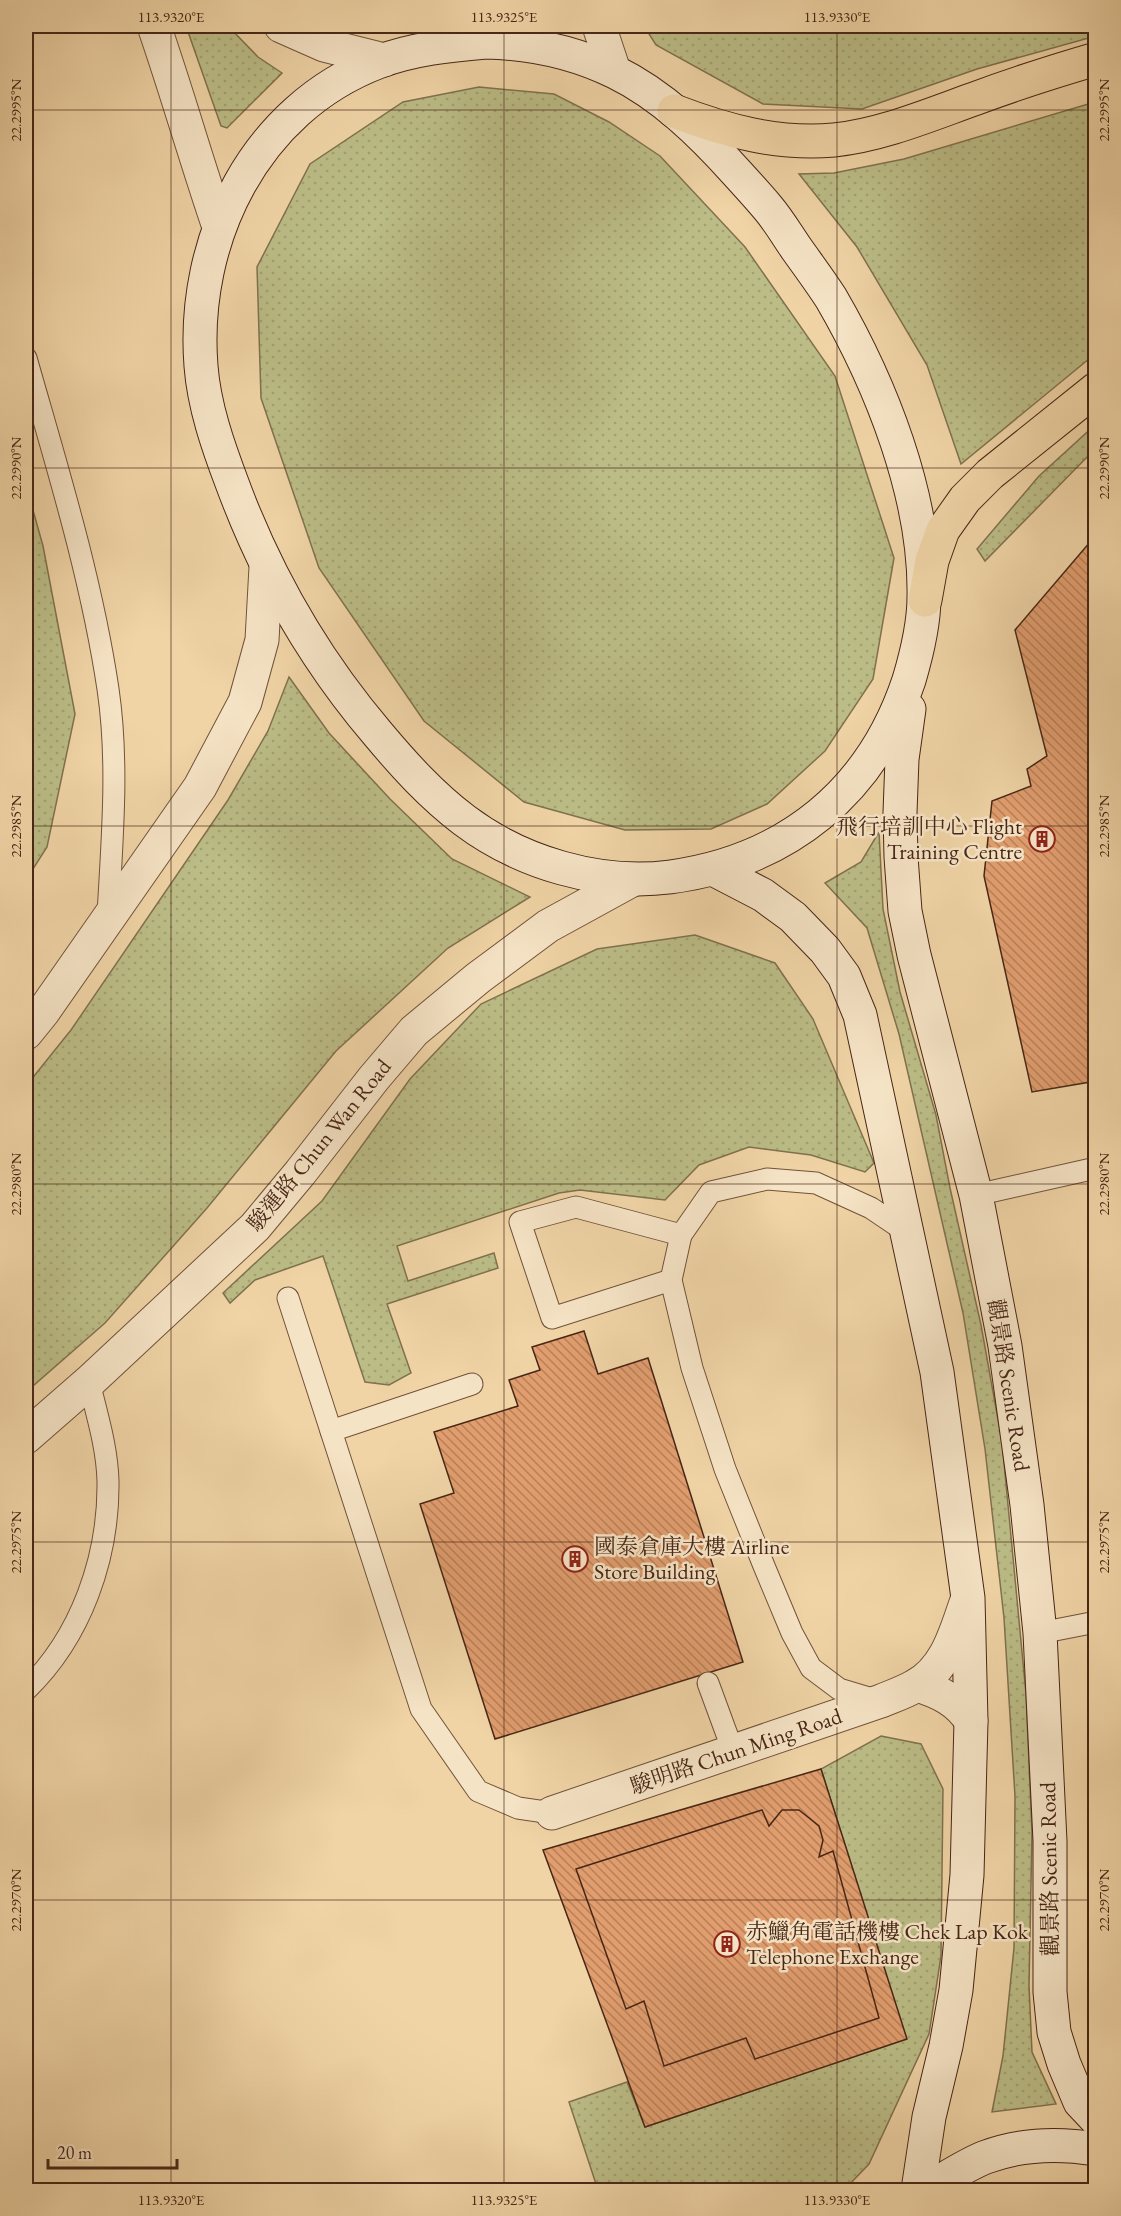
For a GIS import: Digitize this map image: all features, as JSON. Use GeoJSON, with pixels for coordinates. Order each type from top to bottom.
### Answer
{"type":"FeatureCollection","features":[{"type":"Feature","properties":{"kind":"highway"},"geometry":{"type":"LineString","coordinates":[[674,111],[714,126],[752,136],[792,141],[835,140],[916,120],[1002,88],[1095,59]]}},
{"type":"Feature","properties":{"kind":"highway"},"geometry":{"type":"LineString","coordinates":[[925,600],[932,561],[943,530],[965,499],[990,474],[1095,389]]}},
{"type":"Feature","properties":{"kind":"main road"},"geometry":{"type":"LineString","coordinates":[[154,26],[219,227]]}},
{"type":"Feature","properties":{"kind":"main road"},"geometry":{"type":"LineString","coordinates":[[281,26],[324,45],[384,60]]}},
{"type":"Feature","properties":{"kind":"main road"},"geometry":{"type":"LineString","coordinates":[[599,26],[614,71]]}},
{"type":"Feature","properties":{"kind":"main road"},"geometry":{"type":"LineString","coordinates":[[456,35],[486,42],[516,43],[548,48],[579,57],[614,71],[643,88],[674,111],[715,149],[770,210],[830,297],[876,388],[909,480],[921,539],[925,600],[918,651],[899,708],[877,753],[845,791],[810,823],[779,842],[747,857],[713,869],[672,877],[632,880],[586,874],[544,862],[500,843],[465,821],[430,791],[356,709],[323,664],[292,615],[244,517],[222,456],[207,403],[201,371],[200,335],[207,271],[219,227],[233,193],[252,164],[292,116],[321,93],[352,73],[456,35]]}},
{"type":"Feature","properties":{"kind":"main road"},"geometry":{"type":"LineString","coordinates":[[26,1033],[200,787],[245,702],[262,640],[267,567]]}},
{"type":"Feature","properties":{"kind":"main road","name":"觀景路 Scenic Road"},"geometry":{"type":"LineString","coordinates":[[918,651],[902,759],[901,857],[905,911],[914,955],[976,1195],[1005,1346],[1027,1504],[1040,1633],[1050,1841],[1050,1992],[1054,2032],[1080,2102],[1095,2119]]}},
{"type":"Feature","properties":{"kind":"main road"},"geometry":{"type":"LineString","coordinates":[[713,869],[763,895],[793,917],[825,950],[844,976],[860,1015],[937,1372],[968,1598],[971,1721],[967,1875],[956,1990],[946,2046],[929,2117],[918,2190]]}},
{"type":"Feature","properties":{"kind":"main road","name":"駿運路 Chun Wan Road"},"geometry":{"type":"LineString","coordinates":[[26,1437],[89,1382],[255,1227],[414,1031],[478,978],[548,926],[632,880]]}},
{"type":"Feature","properties":{"kind":"main road","name":"駿明路 Chun Ming Road"},"geometry":{"type":"LineString","coordinates":[[552,1813],[881,1701],[917,1685],[936,1669],[951,1646],[968,1598]]}},
{"type":"Feature","properties":{"kind":"main road"},"geometry":{"type":"LineString","coordinates":[[917,1685],[937,1691],[961,1706],[971,1721]]}},
{"type":"Feature","properties":{"kind":"main road"},"geometry":{"type":"LineString","coordinates":[[925,2190],[984,2157],[1009,2150],[1049,2145],[1073,2145],[1095,2149]]}},
{"type":"Feature","properties":{"kind":"lane"},"geometry":{"type":"LineString","coordinates":[[26,358],[76,530],[108,689],[114,758],[108,919]]}},
{"type":"Feature","properties":{"kind":"lane"},"geometry":{"type":"LineString","coordinates":[[976,1195],[1095,1168]]}},
{"type":"Feature","properties":{"kind":"lane"},"geometry":{"type":"LineString","coordinates":[[881,1701],[839,1689],[812,1668],[792,1633],[726,1469],[692,1368],[671,1280],[681,1235],[711,1192],[767,1179],[816,1183],[871,1208],[908,1233]]}},
{"type":"Feature","properties":{"kind":"lane"},"geometry":{"type":"LineString","coordinates":[[671,1280],[552,1318],[520,1222],[576,1207],[681,1235]]}},
{"type":"Feature","properties":{"kind":"lane"},"geometry":{"type":"LineString","coordinates":[[288,1298],[421,1709],[478,1791],[518,1808],[552,1813]]}},
{"type":"Feature","properties":{"kind":"lane"},"geometry":{"type":"LineString","coordinates":[[26,1690],[63,1645],[83,1606],[98,1566],[106,1524],[108,1480],[103,1438],[89,1382]]}},
{"type":"Feature","properties":{"kind":"lane"},"geometry":{"type":"LineString","coordinates":[[331,1431],[472,1383]]}},
{"type":"Feature","properties":{"kind":"lane"},"geometry":{"type":"LineString","coordinates":[[1040,1633],[1095,1622]]}},
{"type":"Feature","properties":{"kind":"lane"},"geometry":{"type":"LineString","coordinates":[[708,1683],[734,1752]]}},
{"type":"Feature","properties":{"kind":"green space"},"geometry":{"type":"Polygon","coordinates":[[[186,26],[228,26],[258,57],[282,73],[227,128],[221,126],[186,26]]]}},
{"type":"Feature","properties":{"kind":"green space"},"geometry":{"type":"Polygon","coordinates":[[[644,26],[1095,26],[1096,36],[977,69],[862,109],[763,104],[656,45],[644,26]]]}},
{"type":"Feature","properties":{"kind":"green space"},"geometry":{"type":"Polygon","coordinates":[[[479,87],[554,94],[609,122],[660,156],[745,247],[835,376],[894,558],[873,679],[825,751],[767,804],[711,829],[625,830],[524,802],[424,721],[319,568],[261,398],[257,267],[310,164],[403,102],[479,87]]]}},
{"type":"Feature","properties":{"kind":"green space"},"geometry":{"type":"Polygon","coordinates":[[[1095,102],[1095,354],[961,464],[927,365],[857,247],[799,174],[834,173],[904,159],[1095,102]]]}},
{"type":"Feature","properties":{"kind":"green space"},"geometry":{"type":"Polygon","coordinates":[[[1095,425],[1095,449],[985,561],[977,549],[1039,476],[1095,425]]]}},
{"type":"Feature","properties":{"kind":"green space"},"geometry":{"type":"Polygon","coordinates":[[[26,485],[43,546],[75,714],[47,847],[26,880],[26,485]]]}},
{"type":"Feature","properties":{"kind":"green space"},"geometry":{"type":"Polygon","coordinates":[[[289,677],[329,733],[390,799],[452,859],[530,897],[448,948],[336,1051],[207,1208],[105,1323],[26,1392],[26,1086],[71,1030],[228,800],[268,731],[289,677]]]}},
{"type":"Feature","properties":{"kind":"green space"},"geometry":{"type":"Polygon","coordinates":[[[879,832],[883,909],[900,992],[936,1115],[981,1325],[1002,1442],[1026,1694],[1032,1832],[1029,1986],[1032,2052],[1056,2104],[992,2112],[1003,2056],[1014,1948],[1015,1796],[1004,1618],[985,1449],[963,1313],[899,1034],[867,928],[825,883],[861,862],[879,832]]]}},
{"type":"Feature","properties":{"kind":"green space"},"geometry":{"type":"Polygon","coordinates":[[[695,935],[775,963],[813,1019],[874,1163],[865,1172],[811,1155],[749,1147],[699,1165],[665,1200],[580,1190],[559,1193],[397,1246],[408,1281],[494,1253],[498,1268],[387,1304],[411,1373],[389,1385],[365,1382],[323,1256],[255,1280],[230,1303],[223,1293],[322,1201],[410,1079],[481,1004],[597,949],[695,935]]]}},
{"type":"Feature","properties":{"kind":"green space"},"geometry":{"type":"Polygon","coordinates":[[[881,1736],[921,1744],[943,1789],[941,1956],[929,2034],[869,2164],[844,2190],[598,2190],[569,2102],[627,2082],[645,2127],[906,2039],[821,1769],[881,1736]]]}},
{"type":"Feature","properties":{"kind":"building","name":"飛行培訓中心 Flight Training Centre"},"geometry":{"type":"Polygon","coordinates":[[[1096,535],[1096,1081],[1032,1092],[984,876],[992,801],[1031,786],[1027,769],[1047,756],[1015,630],[1096,535]]]}},
{"type":"Feature","properties":{"kind":"building","name":"國泰倉庫大樓 Airline Store Building"},"geometry":{"type":"Polygon","coordinates":[[[584,1331],[598,1374],[648,1358],[743,1662],[495,1739],[420,1504],[454,1493],[434,1432],[518,1406],[509,1380],[540,1370],[532,1347],[584,1331]]]}},
{"type":"Feature","properties":{"kind":"building","name":"赤鱲角電話機樓 Chek Lap Kok Telephone Exchange"},"geometry":{"type":"Polygon","coordinates":[[[821,1769],[907,2039],[645,2127],[543,1850],[821,1769]]]}},
{"type":"Feature","properties":{"kind":"building","name":"赤鱲角電話機樓 Chek Lap Kok Telephone Exchange"},"geometry":{"type":"Polygon","coordinates":[[[762,1810],[769,1826],[782,1810],[799,1810],[819,1826],[823,1840],[819,1857],[833,1851],[879,2018],[755,2059],[746,2038],[664,2066],[644,2001],[626,2009],[576,1869],[762,1810]]]}},
{"type":"Feature","properties":{"kind":"place","name":"飛行培訓中心 Flight Training Centre"},"geometry":{"type":"Point","coordinates":[1042,839]}},
{"type":"Feature","properties":{"kind":"place","name":"國泰倉庫大樓 Airline Store Building"},"geometry":{"type":"Point","coordinates":[575,1559]}},
{"type":"Feature","properties":{"kind":"place","name":"赤鱲角電話機樓 Chek Lap Kok Telephone Exchange"},"geometry":{"type":"Point","coordinates":[727,1944]}}]}
